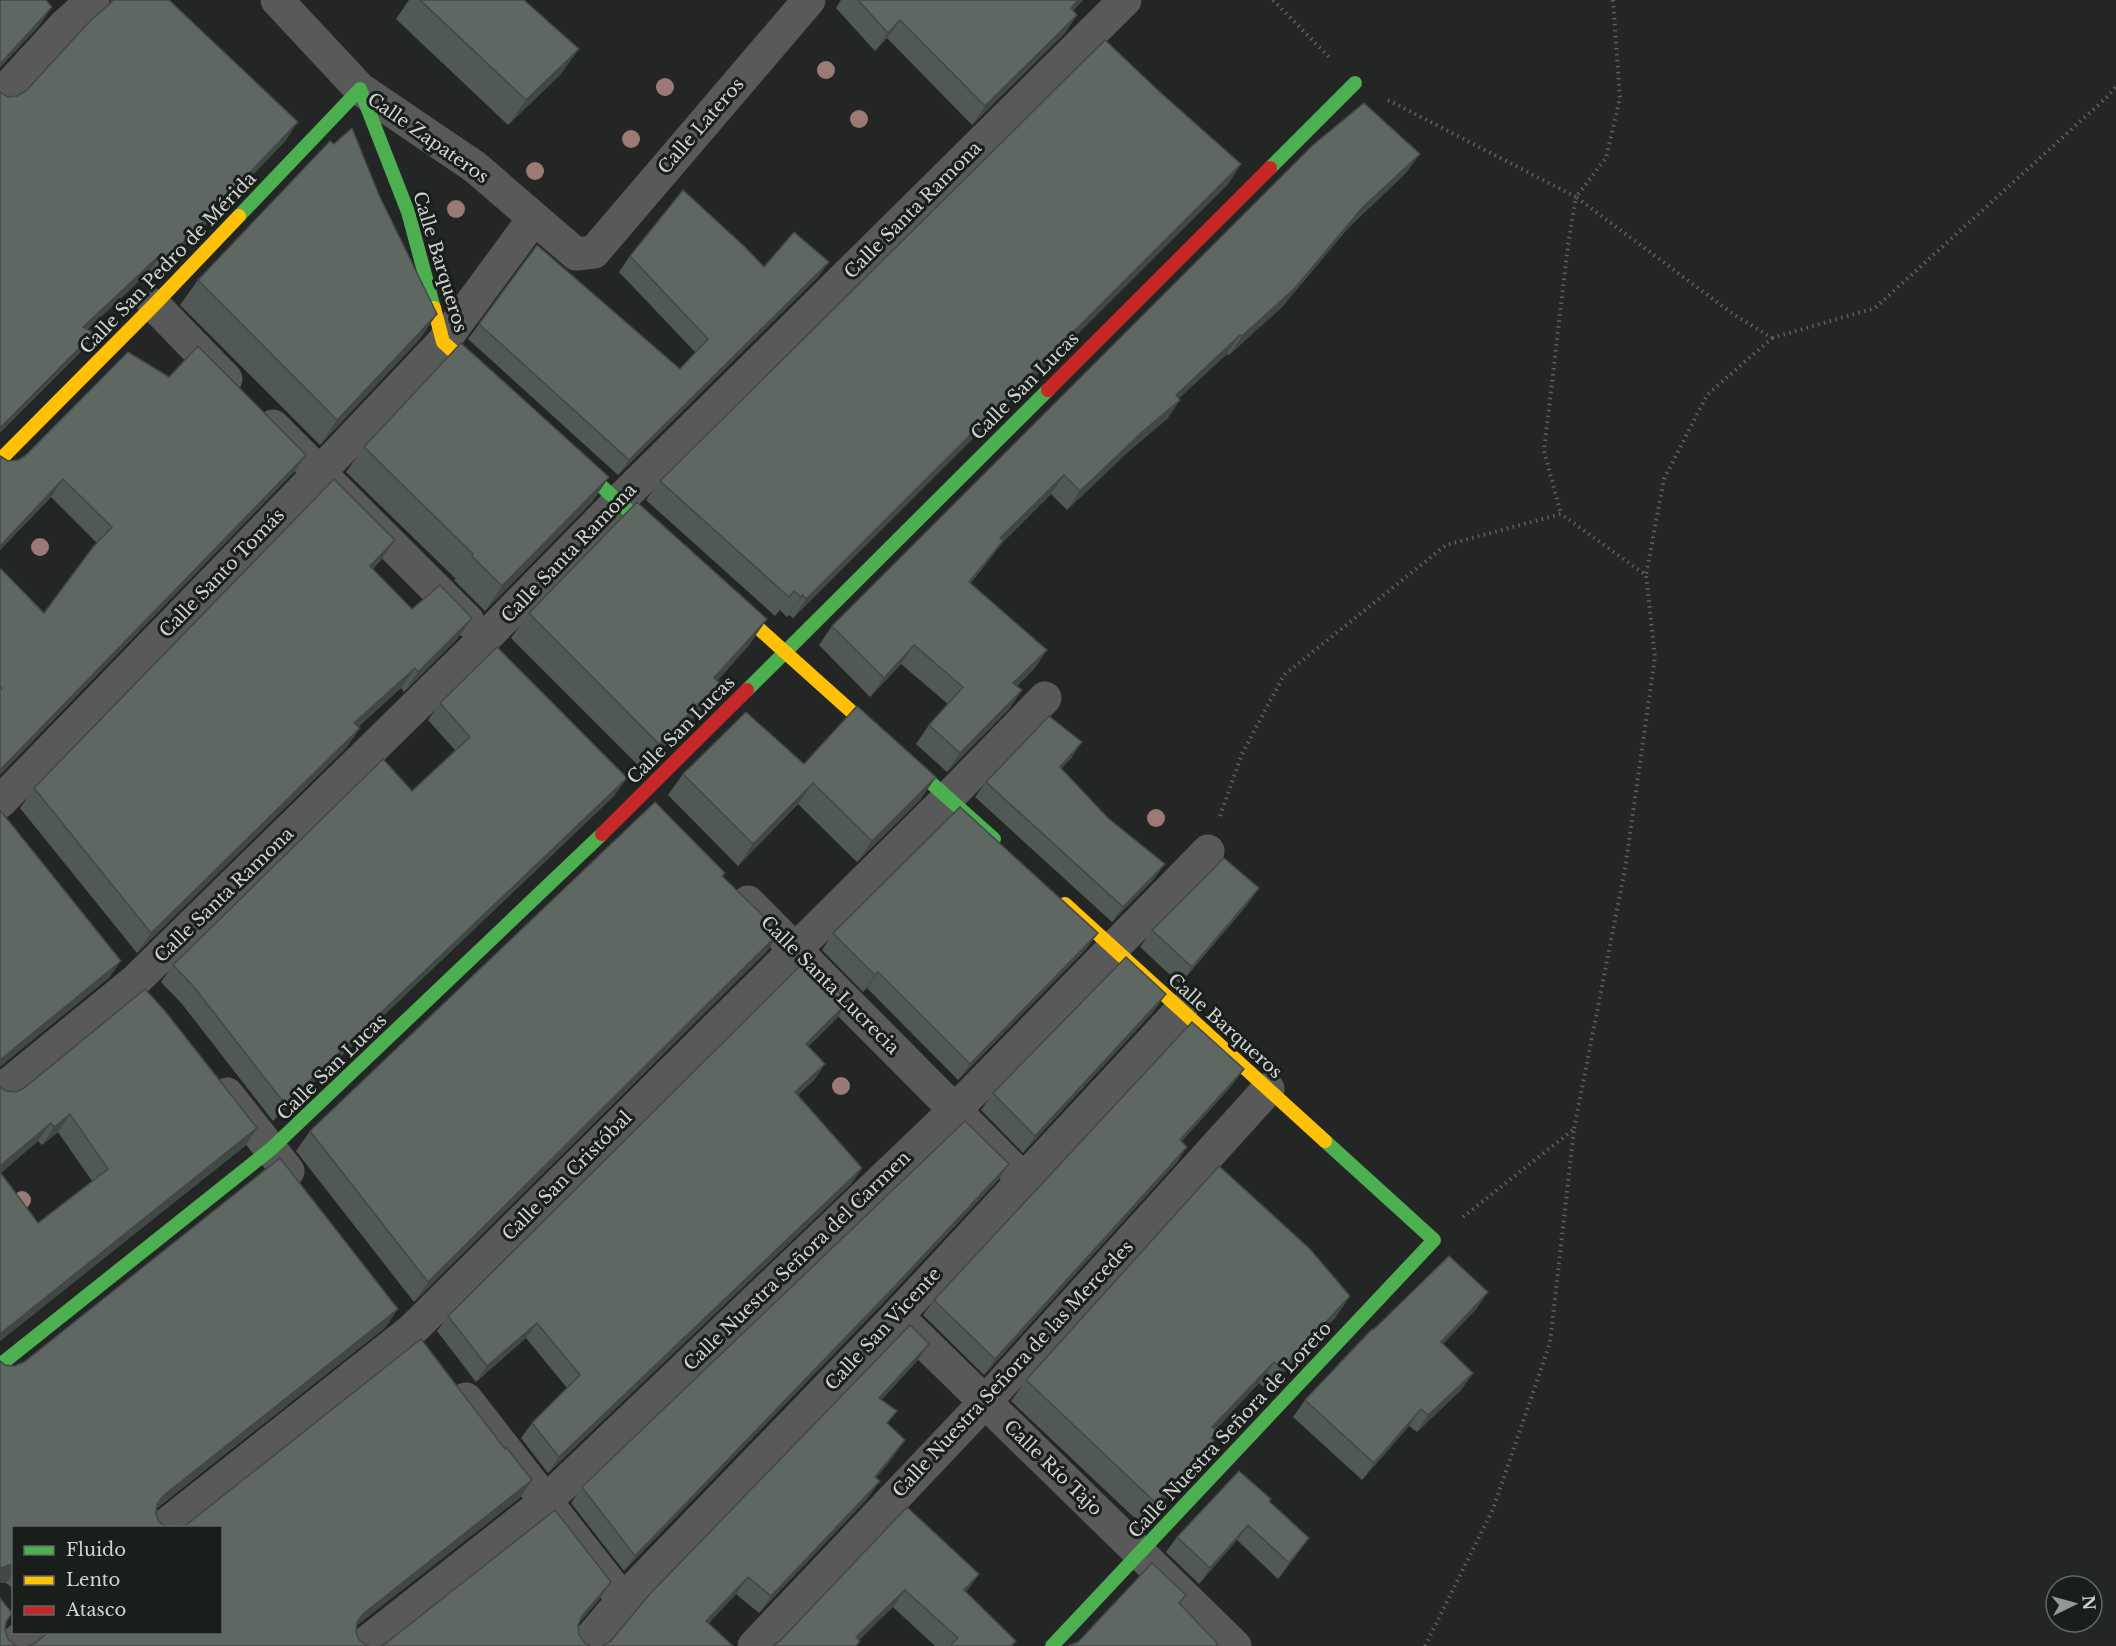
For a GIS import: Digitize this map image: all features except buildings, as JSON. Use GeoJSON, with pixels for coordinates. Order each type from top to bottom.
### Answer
{"type":"FeatureCollection","features":[{"type":"Feature","properties":{"kind":"street"},"geometry":{"type":"LineString","coordinates":[[43,0],[65,25]]}},
{"type":"Feature","properties":{"kind":"street"},"geometry":{"type":"LineString","coordinates":[[0,96],[65,25],[93,0]]}},
{"type":"Feature","properties":{"kind":"street","name":"Calle Zapateros"},"geometry":{"type":"LineString","coordinates":[[277,0],[360,89],[475,167],[576,254],[594,252]]}},
{"type":"Feature","properties":{"kind":"street","name":"Calle Lateros"},"geometry":{"type":"LineString","coordinates":[[594,252],[809,0]]}},
{"type":"Feature","properties":{"kind":"street","name":"Calle Santa Ramona"},"geometry":{"type":"LineString","coordinates":[[0,1091],[143,990],[494,647],[619,501],[1125,0]]}},
{"type":"Feature","properties":{"kind":"street","name":"Calle San Lucas"},"geometry":{"type":"LineString","coordinates":[[0,1365],[271,1149],[641,795],[1355,83]]}},
{"type":"Feature","properties":{"kind":"street","name":"Calle San Pedro de Mérida"},"geometry":{"type":"LineString","coordinates":[[0,460],[154,305],[360,89]]}},
{"type":"Feature","properties":{"kind":"street","name":"Calle Barqueros"},"geometry":{"type":"LineString","coordinates":[[360,89],[408,212],[443,342],[494,389]]}},
{"type":"Feature","properties":{"kind":"street","name":"Calle Santo Tomás"},"geometry":{"type":"LineString","coordinates":[[0,802],[443,342],[534,218]]}},
{"type":"Feature","properties":{"kind":"street"},"geometry":{"type":"LineString","coordinates":[[154,305],[494,647]]}},
{"type":"Feature","properties":{"kind":"street"},"geometry":{"type":"LineString","coordinates":[[555,443],[674,552]]}},
{"type":"Feature","properties":{"kind":"street"},"geometry":{"type":"LineString","coordinates":[[716,590],[1003,848]]}},
{"type":"Feature","properties":{"kind":"street","name":"Calle San Cristóbal"},"geometry":{"type":"LineString","coordinates":[[163,1526],[412,1330],[948,798],[1045,698]]}},
{"type":"Feature","properties":{"kind":"street","name":"Calle Nuestra Señora del Carmen"},"geometry":{"type":"LineString","coordinates":[[362,1646],[546,1501],[955,1110],[1208,851]]}},
{"type":"Feature","properties":{"kind":"street","name":"Calle Santa Lucrecia"},"geometry":{"type":"LineString","coordinates":[[724,878],[1023,1179]]}},
{"type":"Feature","properties":{"kind":"street","name":"Calle Barqueros"},"geometry":{"type":"LineString","coordinates":[[1054,894],[1434,1240]]}},
{"type":"Feature","properties":{"kind":"street"},"geometry":{"type":"LineString","coordinates":[[114,955],[143,990]]}},
{"type":"Feature","properties":{"kind":"street","name":"Calle San Vicente"},"geometry":{"type":"LineString","coordinates":[[584,1646],[624,1600],[897,1316],[1181,1010]]}},
{"type":"Feature","properties":{"kind":"street"},"geometry":{"type":"LineString","coordinates":[[208,1070],[307,1197]]}},
{"type":"Feature","properties":{"kind":"street","name":"Calle Nuestra Señora de las Mercedes"},"geometry":{"type":"LineString","coordinates":[[754,1646],[985,1401],[1268,1089]]}},
{"type":"Feature","properties":{"kind":"street","name":"Calle Nuestra Señora de Loreto"},"geometry":{"type":"LineString","coordinates":[[1052,1646],[1434,1240]]}},
{"type":"Feature","properties":{"kind":"street","name":"Calle Río Tajo"},"geometry":{"type":"LineString","coordinates":[[897,1316],[1235,1646]]}},
{"type":"Feature","properties":{"kind":"street"},"geometry":{"type":"LineString","coordinates":[[450,1379],[624,1600]]}},
{"type":"Feature","properties":{"kind":"path"},"geometry":{"type":"LineString","coordinates":[[1273,0],[1355,83],[1575,197],[1733,314],[1772,338]]}},
{"type":"Feature","properties":{"kind":"path"},"geometry":{"type":"LineString","coordinates":[[1613,0],[1620,98],[1606,158],[1575,197],[1544,451],[1561,514],[1646,575]]}},
{"type":"Feature","properties":{"kind":"path"},"geometry":{"type":"LineString","coordinates":[[1425,1646],[1493,1509],[1550,1343],[1574,1129],[1625,869],[1654,657],[1646,575],[1664,479],[1707,395],[1772,338],[1875,308],[2116,87]]}},
{"type":"Feature","properties":{"kind":"path"},"geometry":{"type":"LineString","coordinates":[[1208,851],[1242,754],[1284,675],[1446,546],[1561,514]]}},
{"type":"Feature","properties":{"kind":"path"},"geometry":{"type":"LineString","coordinates":[[1434,1240],[1574,1129]]}},
{"type":"Feature","properties":{"kind":"traffic: fast"},"geometry":{"type":"LineString","coordinates":[[1270,168],[1355,83]]}},
{"type":"Feature","properties":{"kind":"traffic: fast"},"geometry":{"type":"LineString","coordinates":[[239,216],[360,89],[408,212],[434,308]]}},
{"type":"Feature","properties":{"kind":"traffic: fast"},"geometry":{"type":"LineString","coordinates":[[747,690],[1048,390]]}},
{"type":"Feature","properties":{"kind":"traffic: fast"},"geometry":{"type":"LineString","coordinates":[[568,456],[661,540]]}},
{"type":"Feature","properties":{"kind":"traffic: fast"},"geometry":{"type":"LineString","coordinates":[[901,756],[994,839]]}},
{"type":"Feature","properties":{"kind":"traffic: fast"},"geometry":{"type":"LineString","coordinates":[[0,1365],[271,1149],[602,834]]}},
{"type":"Feature","properties":{"kind":"traffic: fast"},"geometry":{"type":"LineString","coordinates":[[1052,1646],[1434,1240],[1325,1141]]}},
{"type":"Feature","properties":{"kind":"traffic: slow"},"geometry":{"type":"LineString","coordinates":[[0,460],[239,216]]}},
{"type":"Feature","properties":{"kind":"traffic: slow"},"geometry":{"type":"LineString","coordinates":[[434,308],[443,342],[486,381]]}},
{"type":"Feature","properties":{"kind":"traffic: slow"},"geometry":{"type":"LineString","coordinates":[[726,599],[901,756]]}},
{"type":"Feature","properties":{"kind":"traffic: slow"},"geometry":{"type":"LineString","coordinates":[[1065,904],[1325,1141]]}},
{"type":"Feature","properties":{"kind":"traffic: jam"},"geometry":{"type":"LineString","coordinates":[[1048,390],[1270,168]]}},
{"type":"Feature","properties":{"kind":"traffic: jam"},"geometry":{"type":"LineString","coordinates":[[602,834],[747,690]]}}]}
